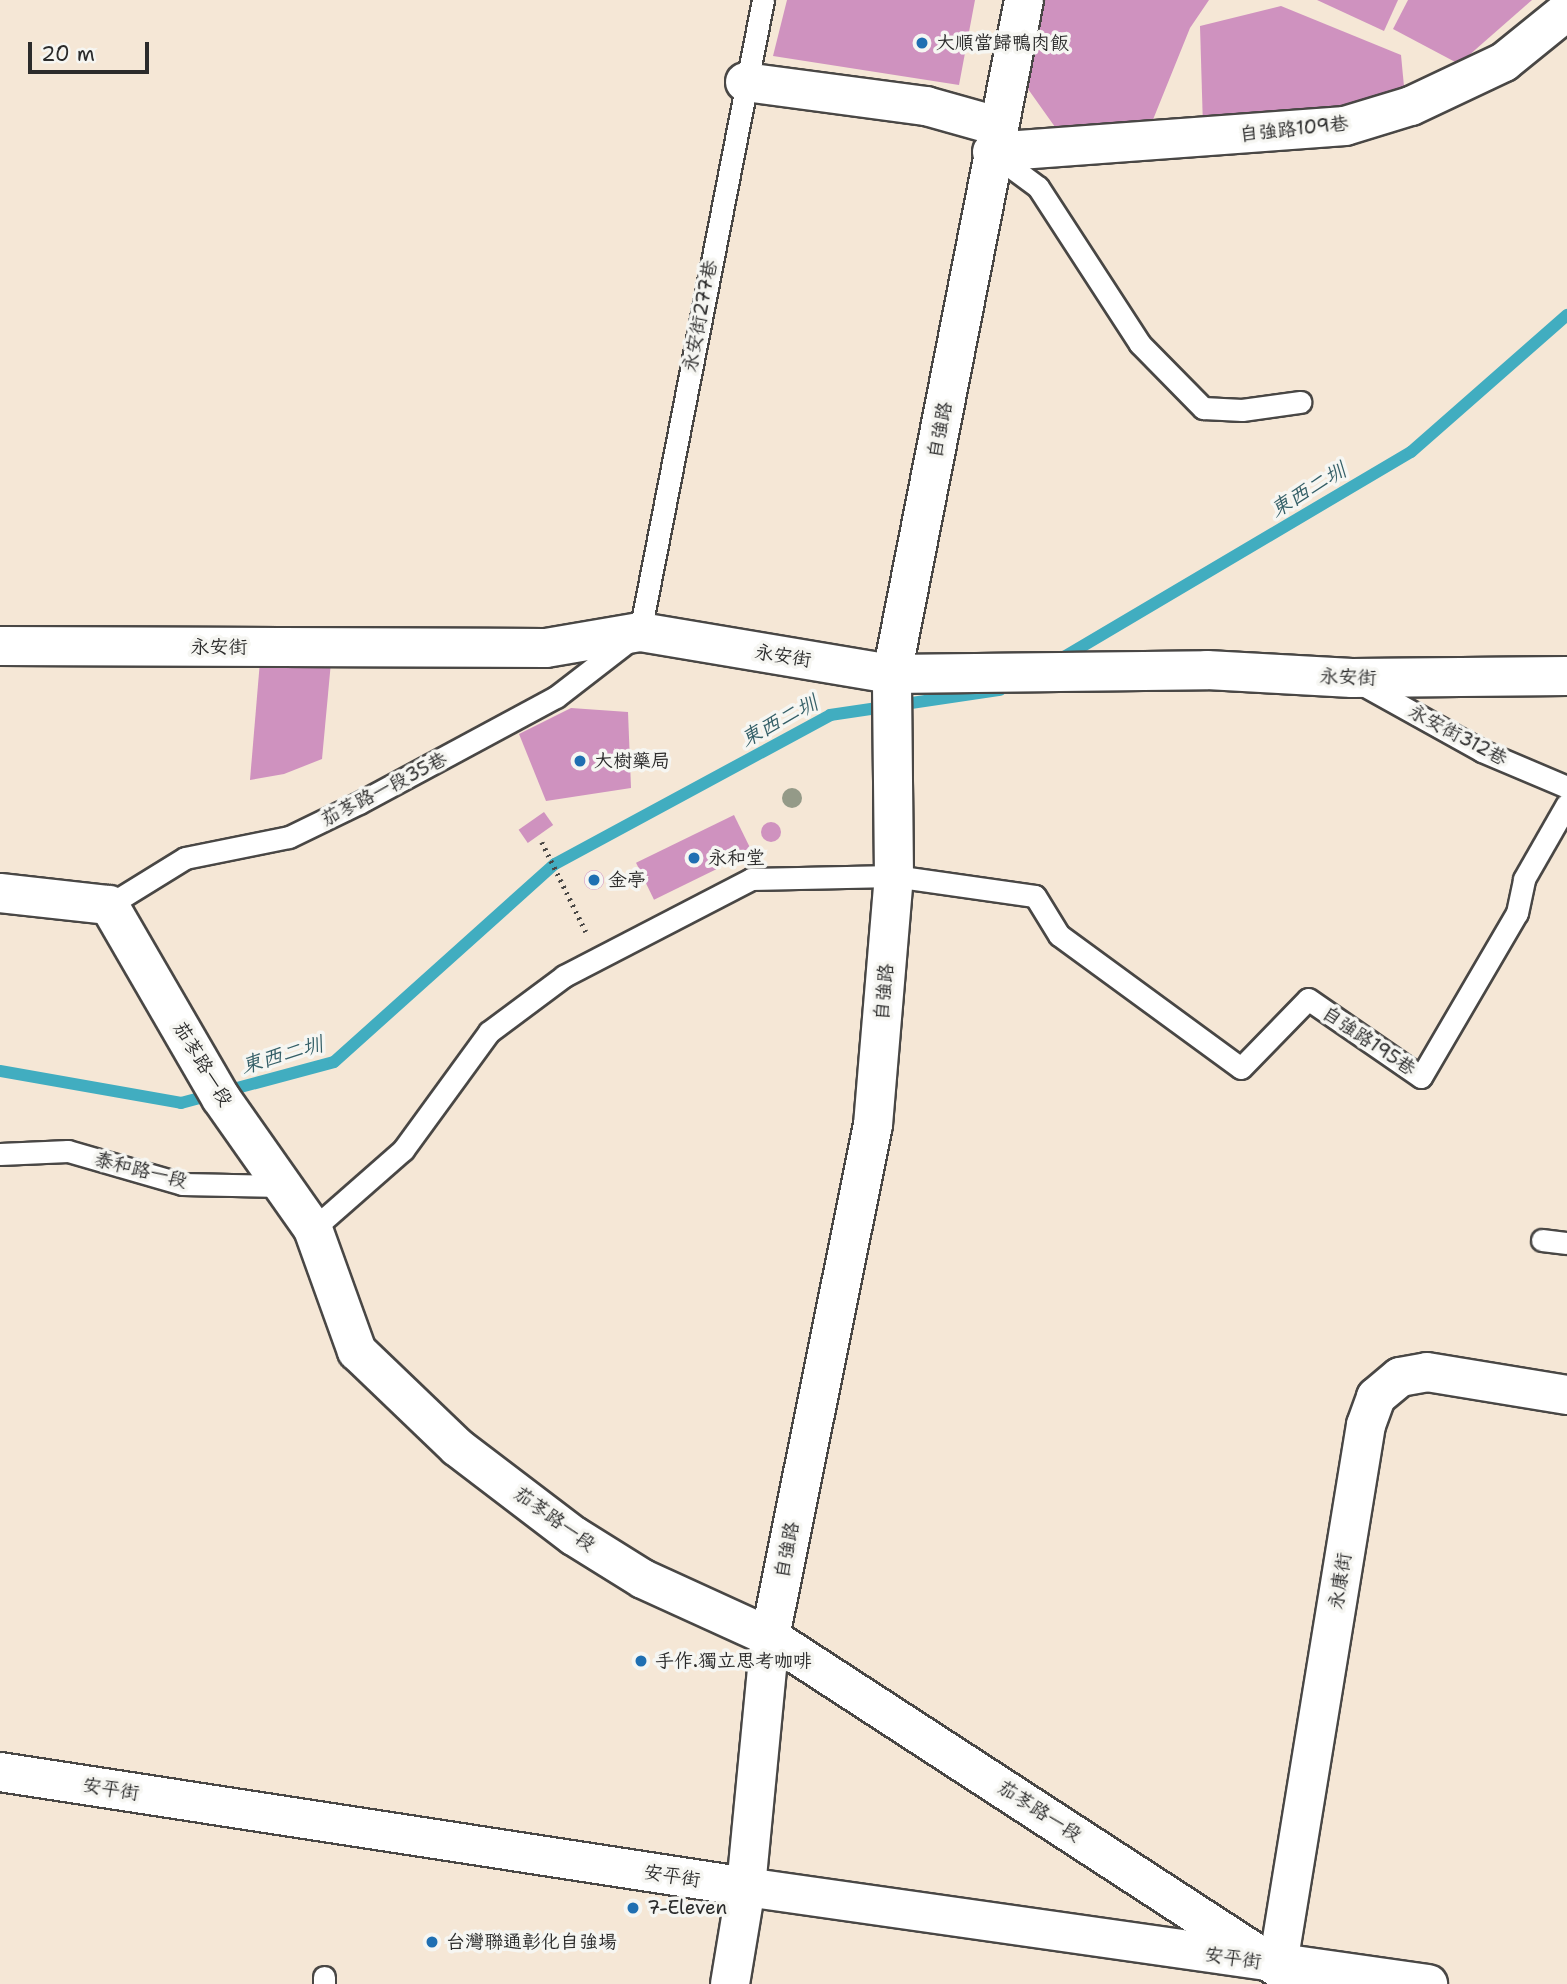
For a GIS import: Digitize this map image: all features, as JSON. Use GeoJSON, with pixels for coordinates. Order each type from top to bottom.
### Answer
{"type":"FeatureCollection","features":[{"type":"Feature","properties":{"kind":"street","name":"自強路"},"geometry":{"type":"LineString","coordinates":[[730,1984],[747,1887],[770,1637],[873,1125],[894,876],[892,674],[994,139],[1024,0]]}},
{"type":"Feature","properties":{"kind":"street","name":"自強路109巷"},"geometry":{"type":"LineString","coordinates":[[745,82],[926,106],[994,139],[1345,126],[1411,106],[1504,62],[1567,11]]}},
{"type":"Feature","properties":{"kind":"street","name":"永安街"},"geometry":{"type":"LineString","coordinates":[[0,646],[546,648],[640,632],[892,674],[1207,670],[1352,678],[1567,676]]}},
{"type":"Feature","properties":{"kind":"street"},"geometry":{"type":"LineString","coordinates":[[0,893],[109,905]]}},
{"type":"Feature","properties":{"kind":"street","name":"茄苳路一段"},"geometry":{"type":"LineString","coordinates":[[109,905],[221,1098],[313,1228],[357,1351],[457,1447],[574,1536],[643,1579],[770,1637],[1291,1974]]}},
{"type":"Feature","properties":{"kind":"street","name":"永康街"},"geometry":{"type":"LineString","coordinates":[[1291,1974],[1366,1425],[1376,1397],[1400,1377],[1427,1372],[1567,1395]]}},
{"type":"Feature","properties":{"kind":"street","name":"安平街"},"geometry":{"type":"LineString","coordinates":[[0,1772],[1291,1974],[1428,1984]]}},
{"type":"Feature","properties":{"kind":"lane","name":"永安街277巷"},"geometry":{"type":"LineString","coordinates":[[640,632],[763,0]]}},
{"type":"Feature","properties":{"kind":"lane"},"geometry":{"type":"LineString","coordinates":[[994,139],[1038,187],[1140,344],[1203,408],[1242,410],[1300,402]]}},
{"type":"Feature","properties":{"kind":"lane","name":"茄苳路一段35巷"},"geometry":{"type":"LineString","coordinates":[[109,905],[185,858],[289,837],[359,803],[556,697],[640,632]]}},
{"type":"Feature","properties":{"kind":"lane","name":"永安街312巷"},"geometry":{"type":"LineString","coordinates":[[1352,678],[1482,751],[1567,787]]}},
{"type":"Feature","properties":{"kind":"lane","name":"自強路195巷"},"geometry":{"type":"LineString","coordinates":[[894,876],[1035,896],[1059,934],[1241,1068],[1308,999],[1421,1077],[1517,913],[1524,879],[1567,804]]}},
{"type":"Feature","properties":{"kind":"lane"},"geometry":{"type":"LineString","coordinates":[[313,1228],[403,1150],[489,1032],[564,976],[751,879],[894,876]]}},
{"type":"Feature","properties":{"kind":"lane","name":"泰和路一段"},"geometry":{"type":"LineString","coordinates":[[0,1154],[68,1151],[182,1184],[282,1186]]}},
{"type":"Feature","properties":{"kind":"lane"},"geometry":{"type":"LineString","coordinates":[[1542,1240],[1567,1243]]}},
{"type":"Feature","properties":{"kind":"path"},"geometry":{"type":"LineString","coordinates":[[542,842],[600,957]]}},
{"type":"Feature","properties":{"kind":"building"},"geometry":{"type":"Polygon","coordinates":[[[787,0],[975,0],[959,85],[773,56],[787,0]]]}},
{"type":"Feature","properties":{"kind":"building"},"geometry":{"type":"Polygon","coordinates":[[[1045,0],[1209,0],[1190,28],[1148,132],[1060,134],[1028,89],[1045,0]]]}},
{"type":"Feature","properties":{"kind":"building"},"geometry":{"type":"Polygon","coordinates":[[[1317,0],[1398,0],[1384,31],[1317,0]]]}},
{"type":"Feature","properties":{"kind":"building"},"geometry":{"type":"Polygon","coordinates":[[[1408,0],[1532,0],[1459,64],[1393,29],[1408,0]]]}},
{"type":"Feature","properties":{"kind":"building"},"geometry":{"type":"Polygon","coordinates":[[[1281,6],[1401,55],[1405,97],[1203,127],[1200,26],[1281,6]]]}},
{"type":"Feature","properties":{"kind":"building"},"geometry":{"type":"Polygon","coordinates":[[[260,661],[331,662],[322,759],[284,774],[250,780],[260,661]]]}},
{"type":"Feature","properties":{"kind":"building","name":"大樹藥局"},"geometry":{"type":"Polygon","coordinates":[[[571,708],[628,712],[631,788],[546,801],[519,734],[571,708]]]}},
{"type":"Feature","properties":{"kind":"building"},"geometry":{"type":"Polygon","coordinates":[[[544,812],[553,825],[528,843],[519,830],[544,812]]]}},
{"type":"Feature","properties":{"kind":"building","name":"永和堂"},"geometry":{"type":"Polygon","coordinates":[[[734,815],[752,852],[654,900],[636,863],[734,815]]]}},
{"type":"Feature","properties":{"kind":"building"},"geometry":{"type":"Polygon","coordinates":[[[771,822],[778,825],[781,832],[778,839],[771,842],[764,839],[761,832],[764,825],[771,822]]]}},
{"type":"Feature","properties":{"kind":"building","name":"金亭"},"geometry":{"type":"Polygon","coordinates":[[[594,870],[601,873],[604,880],[601,887],[594,890],[587,887],[584,880],[587,873],[594,870]]]}},
{"type":"Feature","properties":{"kind":"waterway","name":"東西二圳"},"geometry":{"type":"LineString","coordinates":[[1059,660],[1411,452],[1567,315]]}},
{"type":"Feature","properties":{"kind":"waterway","name":"東西二圳"},"geometry":{"type":"LineString","coordinates":[[0,1071],[181,1103],[334,1062],[555,864],[830,715],[1000,690]]}},
{"type":"Feature","properties":{"kind":"place","name":"大順當歸鴨肉飯"},"geometry":{"type":"Point","coordinates":[922,43]}},
{"type":"Feature","properties":{"kind":"place","name":"大樹藥局"},"geometry":{"type":"Point","coordinates":[580,761]}},
{"type":"Feature","properties":{"kind":"place","name":"永和堂"},"geometry":{"type":"Point","coordinates":[694,858]}},
{"type":"Feature","properties":{"kind":"place","name":"金亭"},"geometry":{"type":"Point","coordinates":[594,880]}},
{"type":"Feature","properties":{"kind":"place","name":"手作.獨立思考咖啡"},"geometry":{"type":"Point","coordinates":[641,1661]}},
{"type":"Feature","properties":{"kind":"place","name":"7-Eleven"},"geometry":{"type":"Point","coordinates":[633,1908]}},
{"type":"Feature","properties":{"kind":"place","name":"台灣聯通彰化自強場"},"geometry":{"type":"Point","coordinates":[432,1942]}}]}
